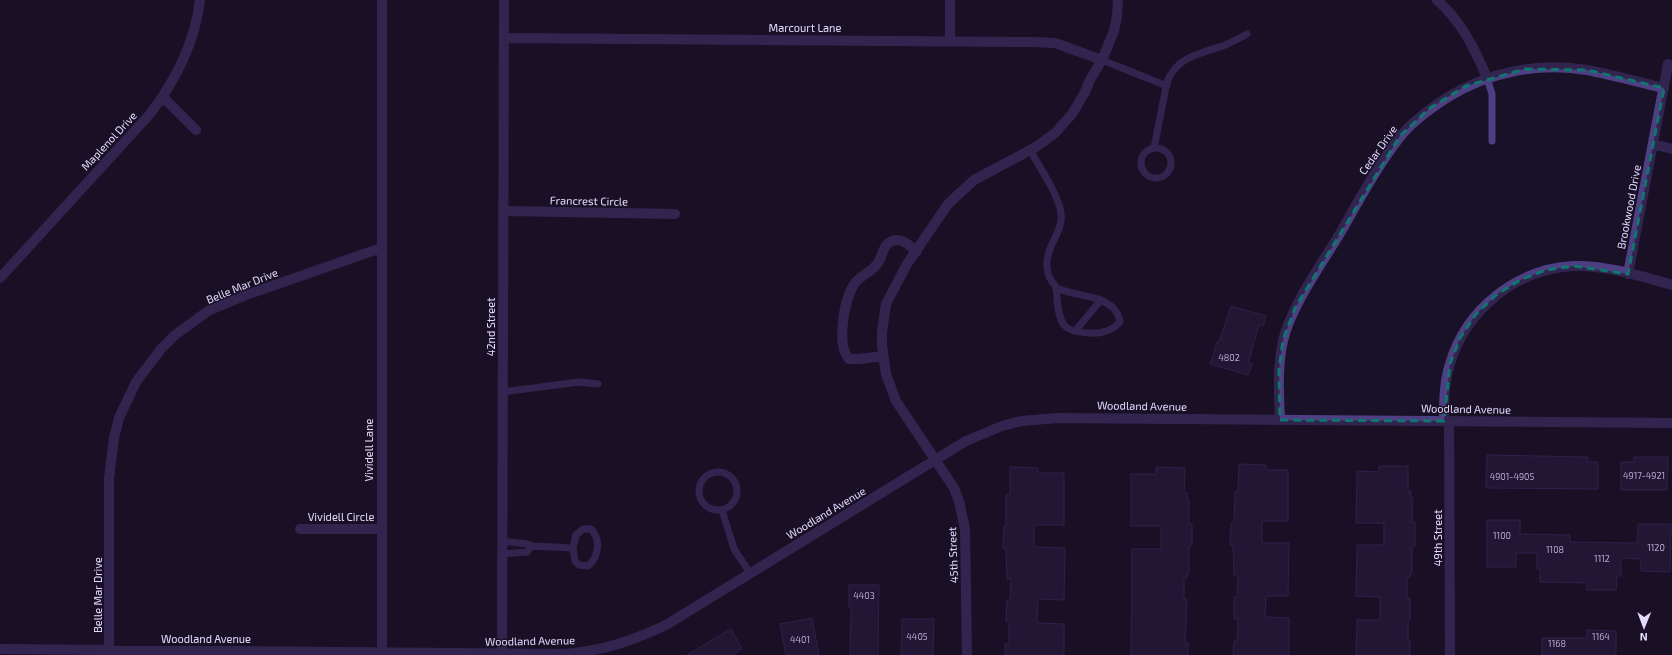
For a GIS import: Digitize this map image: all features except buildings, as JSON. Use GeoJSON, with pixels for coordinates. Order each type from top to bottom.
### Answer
{"type":"FeatureCollection","features":[{"type":"Feature","properties":{"kind":"street","name":"Maplenol Drive"},"geometry":{"type":"LineString","coordinates":[[1,273],[150,114],[163,97],[176,76],[186,54],[193,32],[200,0]]}},
{"type":"Feature","properties":{"kind":"street"},"geometry":{"type":"LineString","coordinates":[[381,248],[382,0]]}},
{"type":"Feature","properties":{"kind":"street","name":"42nd Street"},"geometry":{"type":"LineString","coordinates":[[502,655],[504,0]]}},
{"type":"Feature","properties":{"kind":"street"},"geometry":{"type":"LineString","coordinates":[[950,0],[950,41]]}},
{"type":"Feature","properties":{"kind":"street","name":"45th Street"},"geometry":{"type":"LineString","coordinates":[[967,655],[966,529],[954,488],[896,400],[886,374],[883,356],[882,332],[886,304],[907,264],[948,204],[974,180],[1030,150],[1055,133],[1072,114],[1102,60],[1114,31],[1118,0]]}},
{"type":"Feature","properties":{"kind":"street"},"geometry":{"type":"LineString","coordinates":[[1437,0],[1458,22],[1478,56],[1486,78]]}},
{"type":"Feature","properties":{"kind":"street","name":"Marcourt Lane"},"geometry":{"type":"LineString","coordinates":[[504,38],[1055,43],[1102,60]]}},
{"type":"Feature","properties":{"kind":"street"},"geometry":{"type":"LineString","coordinates":[[1668,64],[1653,144],[1672,149]]}},
{"type":"Feature","properties":{"kind":"street","name":"Cedar Drive"},"geometry":{"type":"LineString","coordinates":[[1280,420],[1279,370],[1283,340],[1295,308],[1377,170],[1400,136],[1430,108],[1466,86],[1486,78],[1525,69],[1564,68],[1587,70],[1664,88]]}},
{"type":"Feature","properties":{"kind":"street"},"geometry":{"type":"LineString","coordinates":[[163,97],[196,130]]}},
{"type":"Feature","properties":{"kind":"street","name":"Brookwood Drive"},"geometry":{"type":"LineString","coordinates":[[1628,274],[1653,144]]}},
{"type":"Feature","properties":{"kind":"street","name":"Francrest Circle"},"geometry":{"type":"LineString","coordinates":[[504,211],[675,214]]}},
{"type":"Feature","properties":{"kind":"street"},"geometry":{"type":"LineString","coordinates":[[883,356],[859,359],[849,358],[844,354],[842,333],[845,311],[850,292],[856,282],[867,275],[878,263],[886,245],[893,240],[902,240],[916,251]]}},
{"type":"Feature","properties":{"kind":"street","name":"Vividell Lane"},"geometry":{"type":"LineString","coordinates":[[381,248],[382,652]]}},
{"type":"Feature","properties":{"kind":"street","name":"Belle Mar Drive"},"geometry":{"type":"LineString","coordinates":[[109,650],[109,479],[114,438],[120,418],[136,382],[161,349],[170,340],[208,311],[246,295],[381,248]]}},
{"type":"Feature","properties":{"kind":"street","name":"49th Street"},"geometry":{"type":"LineString","coordinates":[[1450,655],[1447,421],[1445,391],[1450,364],[1460,338],[1476,314],[1496,295],[1520,280],[1546,270],[1574,266],[1604,268],[1672,285]]}},
{"type":"Feature","properties":{"kind":"street","name":"Woodland Avenue"},"geometry":{"type":"LineString","coordinates":[[0,649],[218,653],[382,652],[565,655],[610,647],[632,640],[666,625],[966,442],[1002,426],[1021,421],[1058,418],[1672,423]]}},
{"type":"Feature","properties":{"kind":"street","name":"Vividell Circle"},"geometry":{"type":"LineString","coordinates":[[300,529],[381,529]]}},
{"type":"Feature","properties":{"kind":"lane"},"geometry":{"type":"LineString","coordinates":[[1154,148],[1170,75],[1182,61],[1205,50],[1225,45],[1247,34]]}},
{"type":"Feature","properties":{"kind":"lane"},"geometry":{"type":"LineString","coordinates":[[1102,60],[1167,86]]}},
{"type":"Feature","properties":{"kind":"lane"},"geometry":{"type":"LineString","coordinates":[[1486,78],[1492,94],[1492,141]]}},
{"type":"Feature","properties":{"kind":"lane"},"geometry":{"type":"LineString","coordinates":[[1154,148],[1161,149],[1166,152],[1170,162],[1170,167],[1164,175],[1155,178],[1144,172],[1141,166],[1143,155],[1147,150],[1154,148]]}},
{"type":"Feature","properties":{"kind":"lane"},"geometry":{"type":"LineString","coordinates":[[1030,150],[1058,200],[1061,213],[1061,226],[1047,257],[1047,268],[1050,279],[1056,288],[1059,317],[1064,326],[1075,331],[1091,333],[1113,329],[1120,322],[1119,315],[1114,309],[1101,300],[1056,288]]}},
{"type":"Feature","properties":{"kind":"lane"},"geometry":{"type":"LineString","coordinates":[[1075,331],[1101,300]]}},
{"type":"Feature","properties":{"kind":"lane"},"geometry":{"type":"LineString","coordinates":[[503,392],[579,382],[598,384]]}},
{"type":"Feature","properties":{"kind":"lane"},"geometry":{"type":"LineString","coordinates":[[714,473],[726,474],[734,481],[736,486],[737,496],[735,501],[722,510],[709,508],[700,498],[700,485],[708,475],[714,473]]}},
{"type":"Feature","properties":{"kind":"lane"},"geometry":{"type":"LineString","coordinates":[[722,510],[734,549],[750,574]]}},
{"type":"Feature","properties":{"kind":"lane"},"geometry":{"type":"LineString","coordinates":[[583,529],[591,529],[597,534],[598,541],[594,561],[588,566],[579,565],[575,561],[573,548],[576,535],[583,529]]}},
{"type":"Feature","properties":{"kind":"lane"},"geometry":{"type":"LineString","coordinates":[[502,541],[528,544],[532,546],[573,548]]}},
{"type":"Feature","properties":{"kind":"lane"},"geometry":{"type":"LineString","coordinates":[[502,554],[527,552],[532,546]]}},
{"type":"Feature","properties":{"kind":"highlighted area"},"geometry":{"type":"Polygon","coordinates":[[[1525,69],[1587,70],[1664,88],[1628,274],[1574,266],[1546,270],[1520,280],[1496,295],[1476,314],[1460,338],[1450,364],[1444,421],[1280,420],[1279,370],[1283,340],[1295,308],[1400,136],[1430,108],[1466,86],[1525,69]]]}}]}
